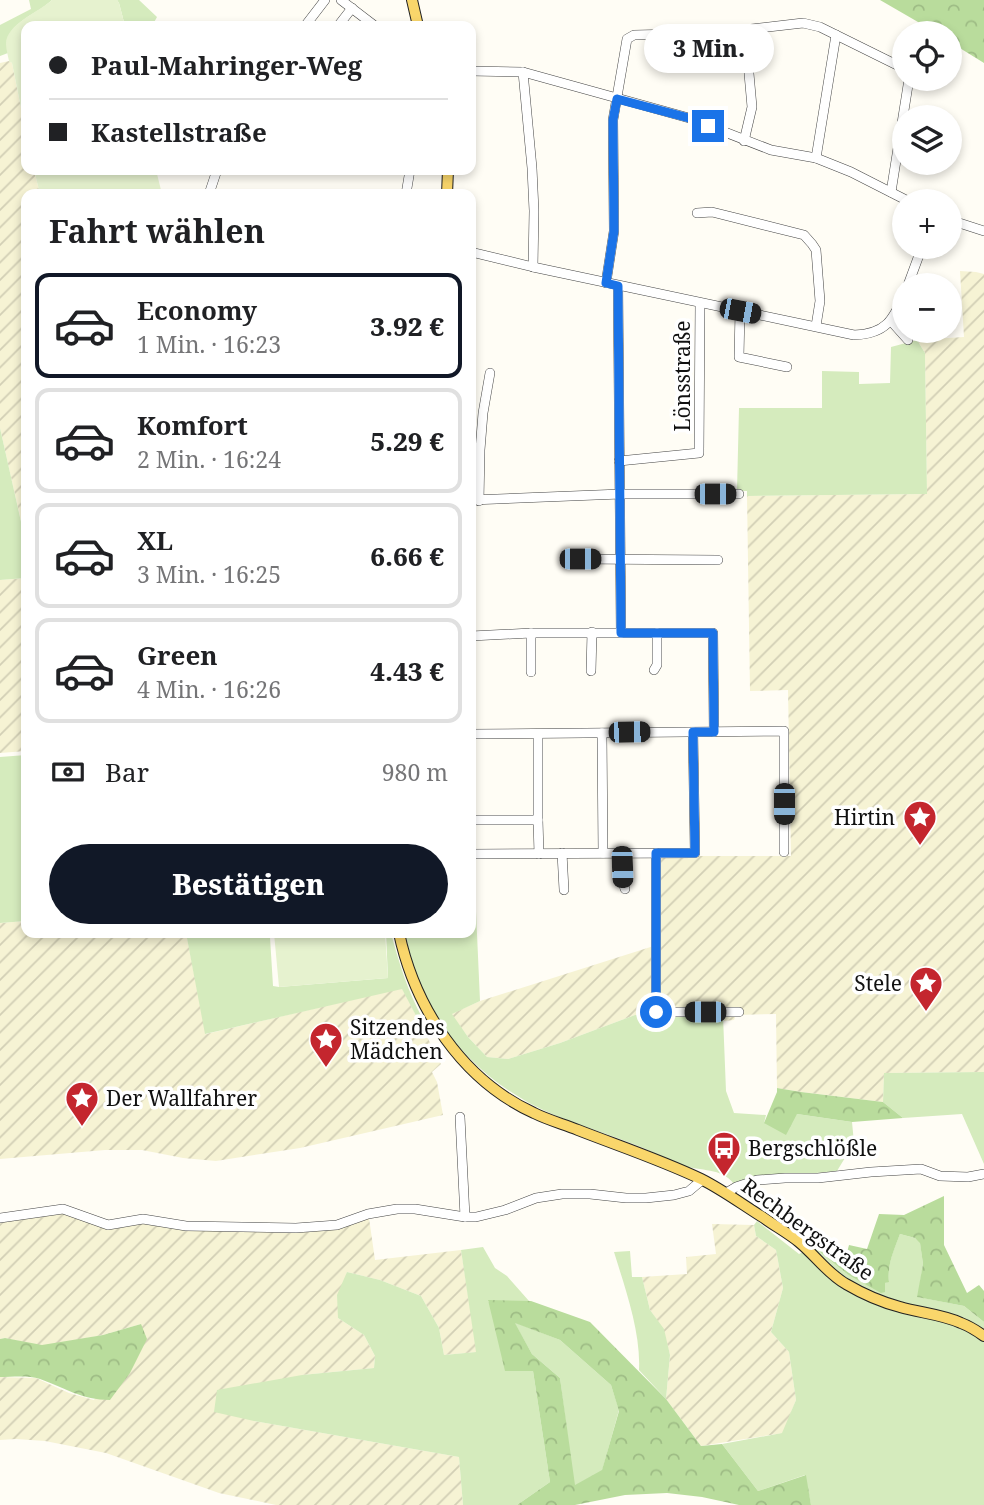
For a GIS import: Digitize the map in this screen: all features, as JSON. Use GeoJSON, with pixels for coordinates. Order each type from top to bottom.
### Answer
{"type":"FeatureCollection","features":[{"type":"Feature","properties":{"kind":"main road"},"geometry":{"type":"LineString","coordinates":[[412,0],[417,21]]}},
{"type":"Feature","properties":{"kind":"main road","name":"Rechbergstraße"},"geometry":{"type":"LineString","coordinates":[[401,938],[419,995],[436,1027],[486,1083],[513,1102],[534,1113],[657,1160],[726,1193],[799,1241],[843,1282],[880,1300],[962,1323],[984,1336]]}},
{"type":"Feature","properties":{"kind":"street"},"geometry":{"type":"LineString","coordinates":[[309,21],[325,0]]}},
{"type":"Feature","properties":{"kind":"street"},"geometry":{"type":"LineString","coordinates":[[341,0],[369,21]]}},
{"type":"Feature","properties":{"kind":"street"},"geometry":{"type":"LineString","coordinates":[[342,21],[352,8]]}},
{"type":"Feature","properties":{"kind":"street"},"geometry":{"type":"LineString","coordinates":[[606,283],[614,231],[613,120],[627,39],[634,35],[716,33],[803,23],[820,27],[892,63]]}},
{"type":"Feature","properties":{"kind":"street"},"geometry":{"type":"LineString","coordinates":[[744,141],[752,107],[745,29]]}},
{"type":"Feature","properties":{"kind":"street"},"geometry":{"type":"LineString","coordinates":[[816,158],[836,35]]}},
{"type":"Feature","properties":{"kind":"street"},"geometry":{"type":"LineString","coordinates":[[476,71],[523,72],[689,118],[771,150],[816,158],[891,192],[907,91]]}},
{"type":"Feature","properties":{"kind":"street"},"geometry":{"type":"LineString","coordinates":[[523,72],[532,169],[533,267]]}},
{"type":"Feature","properties":{"kind":"street"},"geometry":{"type":"LineString","coordinates":[[696,214],[712,212],[804,235],[816,250],[820,301],[816,326]]}},
{"type":"Feature","properties":{"kind":"street"},"geometry":{"type":"LineString","coordinates":[[962,224],[984,231]]}},
{"type":"Feature","properties":{"kind":"street"},"geometry":{"type":"LineString","coordinates":[[476,253],[855,335],[865,335],[883,328],[891,321]]}},
{"type":"Feature","properties":{"kind":"street"},"geometry":{"type":"LineString","coordinates":[[618,286],[621,633]]}},
{"type":"Feature","properties":{"kind":"street","name":"Lönsstraße"},"geometry":{"type":"LineString","coordinates":[[619,461],[699,453],[700,303]]}},
{"type":"Feature","properties":{"kind":"street"},"geometry":{"type":"LineString","coordinates":[[740,311],[739,357],[787,367]]}},
{"type":"Feature","properties":{"kind":"street"},"geometry":{"type":"LineString","coordinates":[[476,491],[490,373]]}},
{"type":"Feature","properties":{"kind":"street"},"geometry":{"type":"LineString","coordinates":[[476,501],[621,495],[739,494]]}},
{"type":"Feature","properties":{"kind":"street"},"geometry":{"type":"LineString","coordinates":[[580,559],[718,560]]}},
{"type":"Feature","properties":{"kind":"street"},"geometry":{"type":"LineString","coordinates":[[592,632],[592,671]]}},
{"type":"Feature","properties":{"kind":"street"},"geometry":{"type":"LineString","coordinates":[[476,636],[592,632],[713,633],[714,732]]}},
{"type":"Feature","properties":{"kind":"street"},"geometry":{"type":"LineString","coordinates":[[531,633],[531,672]]}},
{"type":"Feature","properties":{"kind":"street"},"geometry":{"type":"LineString","coordinates":[[654,670],[657,665],[657,633]]}},
{"type":"Feature","properties":{"kind":"street"},"geometry":{"type":"LineString","coordinates":[[476,734],[784,731],[784,852]]}},
{"type":"Feature","properties":{"kind":"street"},"geometry":{"type":"LineString","coordinates":[[476,854],[695,853],[693,732]]}},
{"type":"Feature","properties":{"kind":"street"},"geometry":{"type":"LineString","coordinates":[[602,733],[603,853]]}},
{"type":"Feature","properties":{"kind":"street"},"geometry":{"type":"LineString","coordinates":[[538,734],[539,854]]}},
{"type":"Feature","properties":{"kind":"street"},"geometry":{"type":"LineString","coordinates":[[476,820],[538,820]]}},
{"type":"Feature","properties":{"kind":"street"},"geometry":{"type":"LineString","coordinates":[[562,853],[564,890]]}},
{"type":"Feature","properties":{"kind":"street"},"geometry":{"type":"LineString","coordinates":[[622,853],[625,889]]}},
{"type":"Feature","properties":{"kind":"street"},"geometry":{"type":"LineString","coordinates":[[656,853],[656,1012],[739,1012]]}},
{"type":"Feature","properties":{"kind":"street"},"geometry":{"type":"LineString","coordinates":[[460,1118],[465,1217]]}},
{"type":"Feature","properties":{"kind":"street"},"geometry":{"type":"LineString","coordinates":[[726,1193],[757,1180],[818,1178],[920,1169],[940,1176],[968,1177],[984,1174]]}},
{"type":"Feature","properties":{"kind":"street"},"geometry":{"type":"LineString","coordinates":[[0,1218],[63,1209],[108,1225],[143,1219],[186,1226],[296,1228],[337,1225],[368,1214],[397,1209],[476,1217],[536,1198],[562,1194],[636,1198],[681,1194],[702,1180]]}},
{"type":"Feature","properties":{"kind":"shaded area"},"geometry":{"type":"Polygon","coordinates":[[[0,63],[12,63],[21,108],[21,175],[35,175],[39,189],[21,189],[21,522],[0,428],[0,63]]]}},
{"type":"Feature","properties":{"kind":"shaded area"},"geometry":{"type":"Polygon","coordinates":[[[960,273],[984,274],[984,1072],[884,1073],[883,1102],[777,1088],[776,1014],[736,1015],[734,1020],[724,1021],[723,1016],[635,1015],[508,1059],[487,1057],[451,1014],[480,1001],[660,944],[660,856],[791,856],[788,690],[750,691],[747,496],[927,494],[925,353],[919,343],[962,343],[964,337],[960,273]]]}},
{"type":"Feature","properties":{"kind":"shaded area"},"geometry":{"type":"Polygon","coordinates":[[[21,578],[21,751],[0,753],[0,580],[21,578]]]}},
{"type":"Feature","properties":{"kind":"shaded area"},"geometry":{"type":"Polygon","coordinates":[[[21,921],[21,938],[187,938],[206,1034],[402,988],[441,1064],[432,1072],[437,1082],[443,1115],[300,1148],[216,1161],[142,1150],[105,1150],[0,1159],[0,923],[21,921]]]}},
{"type":"Feature","properties":{"kind":"shaded area"},"geometry":{"type":"Polygon","coordinates":[[[62,1212],[108,1227],[142,1221],[184,1229],[295,1233],[339,1229],[369,1218],[375,1260],[461,1250],[477,1352],[444,1355],[439,1328],[421,1296],[380,1280],[347,1272],[338,1318],[364,1335],[375,1356],[374,1368],[302,1375],[254,1421],[459,1457],[463,1505],[276,1505],[219,1493],[106,1453],[45,1441],[0,1440],[0,1377],[36,1378],[69,1393],[94,1400],[141,1324],[103,1335],[42,1346],[0,1339],[0,1222],[62,1212]]]}},
{"type":"Feature","properties":{"kind":"shaded area"},"geometry":{"type":"Polygon","coordinates":[[[712,1224],[754,1225],[756,1236],[776,1250],[783,1288],[771,1332],[789,1352],[796,1400],[783,1433],[701,1446],[666,1399],[670,1355],[663,1329],[650,1310],[642,1277],[687,1274],[686,1257],[716,1254],[712,1224]]]}},
{"type":"Feature","properties":{"kind":"green space"},"geometry":{"type":"Polygon","coordinates":[[[29,0],[52,0],[21,21],[10,34],[8,53],[0,56],[0,25],[31,9],[29,0]]]}},
{"type":"Feature","properties":{"kind":"green space"},"geometry":{"type":"Polygon","coordinates":[[[52,0],[117,0],[124,21],[21,21],[52,0]]]}},
{"type":"Feature","properties":{"kind":"green space"},"geometry":{"type":"Polygon","coordinates":[[[117,0],[139,0],[157,17],[155,21],[124,21],[117,0]]]}},
{"type":"Feature","properties":{"kind":"green space"},"geometry":{"type":"Polygon","coordinates":[[[880,0],[984,0],[984,63],[962,49],[962,21],[916,21],[880,0]]]}},
{"type":"Feature","properties":{"kind":"green space"},"geometry":{"type":"Polygon","coordinates":[[[21,21],[21,108],[6,44],[7,37],[21,21]]]}},
{"type":"Feature","properties":{"kind":"green space"},"geometry":{"type":"Polygon","coordinates":[[[35,175],[157,175],[161,189],[39,189],[35,175]]]}},
{"type":"Feature","properties":{"kind":"green space"},"geometry":{"type":"Polygon","coordinates":[[[919,343],[925,353],[927,494],[747,496],[747,491],[737,491],[739,408],[822,408],[822,371],[859,372],[859,384],[890,383],[891,347],[919,343]]]}},
{"type":"Feature","properties":{"kind":"green space"},"geometry":{"type":"Polygon","coordinates":[[[0,428],[21,522],[21,578],[0,580],[0,428]]]}},
{"type":"Feature","properties":{"kind":"green space"},"geometry":{"type":"Polygon","coordinates":[[[21,755],[21,921],[0,923],[0,757],[21,755]]]}},
{"type":"Feature","properties":{"kind":"green space"},"geometry":{"type":"Polygon","coordinates":[[[476,911],[480,1001],[452,1014],[468,1037],[487,1057],[508,1059],[635,1015],[723,1016],[726,1091],[734,1113],[766,1115],[764,1123],[797,1114],[852,1122],[854,1143],[837,1171],[734,1184],[717,1172],[682,1165],[567,1120],[529,1103],[505,1088],[464,1052],[433,1010],[412,960],[406,938],[476,938],[476,911]]]}},
{"type":"Feature","properties":{"kind":"green space"},"geometry":{"type":"Polygon","coordinates":[[[187,938],[270,938],[273,986],[279,987],[388,978],[386,938],[392,938],[406,982],[428,1028],[424,1031],[402,989],[205,1034],[187,938]]]}},
{"type":"Feature","properties":{"kind":"green space"},"geometry":{"type":"Polygon","coordinates":[[[274,938],[385,938],[388,978],[279,987],[274,938]]]}},
{"type":"Feature","properties":{"kind":"green space"},"geometry":{"type":"Polygon","coordinates":[[[984,1072],[984,1164],[962,1114],[903,1118],[883,1102],[884,1073],[984,1072]]]}},
{"type":"Feature","properties":{"kind":"green space"},"geometry":{"type":"Polygon","coordinates":[[[777,1088],[883,1102],[903,1118],[852,1122],[797,1114],[786,1135],[764,1123],[777,1088]]]}},
{"type":"Feature","properties":{"kind":"green space"},"geometry":{"type":"Polygon","coordinates":[[[944,1196],[944,1245],[967,1293],[979,1285],[984,1291],[984,1322],[964,1306],[917,1297],[923,1264],[920,1243],[915,1238],[900,1234],[890,1264],[889,1282],[885,1283],[885,1292],[881,1293],[847,1274],[814,1247],[846,1256],[849,1245],[867,1249],[879,1214],[904,1215],[944,1196]]]}},
{"type":"Feature","properties":{"kind":"green space"},"geometry":{"type":"Polygon","coordinates":[[[757,1221],[799,1254],[814,1247],[847,1274],[885,1283],[889,1281],[890,1263],[900,1234],[915,1238],[920,1242],[923,1264],[918,1297],[964,1306],[984,1322],[984,1505],[811,1505],[805,1475],[758,1491],[722,1444],[782,1433],[796,1400],[789,1352],[771,1332],[783,1288],[776,1250],[756,1236],[754,1225],[757,1221]]]}},
{"type":"Feature","properties":{"kind":"green space"},"geometry":{"type":"Polygon","coordinates":[[[483,1247],[495,1268],[507,1276],[529,1301],[488,1301],[533,1371],[550,1482],[517,1505],[463,1505],[459,1457],[214,1412],[217,1390],[302,1375],[374,1368],[375,1356],[364,1335],[338,1318],[337,1295],[347,1272],[380,1280],[421,1296],[439,1328],[444,1355],[476,1352],[461,1250],[483,1247]]]}},
{"type":"Feature","properties":{"kind":"green space"},"geometry":{"type":"Polygon","coordinates":[[[630,1251],[632,1277],[642,1277],[650,1310],[664,1329],[670,1355],[666,1399],[639,1370],[635,1325],[614,1252],[630,1251]]]}},
{"type":"Feature","properties":{"kind":"green space"},"geometry":{"type":"Polygon","coordinates":[[[488,1300],[531,1301],[590,1322],[666,1399],[701,1446],[722,1444],[758,1491],[806,1475],[811,1505],[739,1505],[667,1493],[625,1495],[575,1505],[517,1505],[550,1482],[533,1371],[505,1371],[488,1300]],[[515,1323],[532,1354],[560,1378],[575,1485],[602,1470],[619,1411],[611,1385],[560,1340],[515,1323]]]}},
{"type":"Feature","properties":{"kind":"green space"},"geometry":{"type":"Polygon","coordinates":[[[514,1322],[560,1340],[611,1385],[619,1410],[602,1471],[574,1486],[560,1378],[532,1354],[514,1322]]]}},
{"type":"Feature","properties":{"kind":"green space"},"geometry":{"type":"Polygon","coordinates":[[[141,1324],[147,1339],[130,1373],[110,1400],[82,1396],[35,1378],[0,1377],[0,1339],[42,1345],[103,1335],[141,1324]]]}},
{"type":"Feature","properties":{"kind":"place","name":"Hirtin"},"geometry":{"type":"Point","coordinates":[920,847]}},
{"type":"Feature","properties":{"kind":"place","name":"Stele"},"geometry":{"type":"Point","coordinates":[926,1013]}},
{"type":"Feature","properties":{"kind":"place","name":"Sitzendes Mädchen"},"geometry":{"type":"Point","coordinates":[326,1069]}},
{"type":"Feature","properties":{"kind":"place","name":"Der Wallfahrer"},"geometry":{"type":"Point","coordinates":[82,1128]}},
{"type":"Feature","properties":{"kind":"place","name":"Bergschlößle"},"geometry":{"type":"Point","coordinates":[724,1178]}},
{"type":"Feature","properties":{"kind":"route"},"geometry":{"type":"LineString","coordinates":[[656,1012],[656,853],[695,853],[693,732],[714,732],[713,633],[621,633],[618,286],[606,283],[614,231],[613,120],[617,99],[689,118],[708,126]]}}]}
